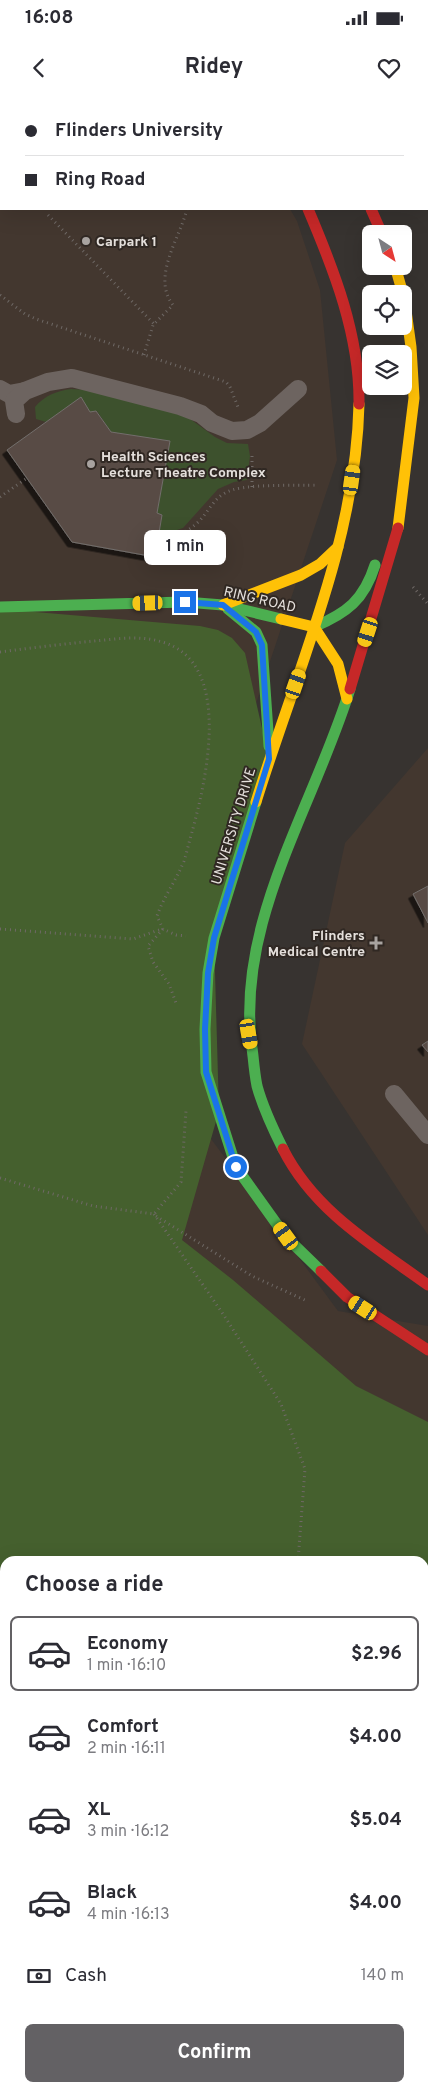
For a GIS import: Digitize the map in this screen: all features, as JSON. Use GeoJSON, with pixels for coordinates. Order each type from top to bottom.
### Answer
{"type":"FeatureCollection","features":[{"type":"Feature","properties":{"kind":"street","name":"UNIVERSITY DRIVE"},"geometry":{"type":"LineString","coordinates":[[308,210],[326,249],[352,336],[359,396],[358,440],[352,480],[338,546],[314,627],[269,759],[214,938],[208,973],[205,1029],[206,1072],[236,1167],[286,1236],[347,1297],[428,1350]]}},
{"type":"Feature","properties":{"kind":"street"},"geometry":{"type":"LineString","coordinates":[[372,210],[378,225]]}},
{"type":"Feature","properties":{"kind":"street"},"geometry":{"type":"LineString","coordinates":[[410,335],[414,398],[405,483],[397,535],[347,699],[270,898],[255,949],[249,993],[249,1034],[257,1085],[272,1129],[290,1163],[314,1196],[344,1225],[428,1284]]}},
{"type":"Feature","properties":{"kind":"street"},"geometry":{"type":"LineString","coordinates":[[393,474],[412,418]]}},
{"type":"Feature","properties":{"kind":"street"},"geometry":{"type":"LineString","coordinates":[[269,759],[262,645],[256,632],[223,605],[301,575],[320,564],[338,546]]}},
{"type":"Feature","properties":{"kind":"street"},"geometry":{"type":"LineString","coordinates":[[347,699],[338,664],[314,627],[337,618],[354,604],[364,590],[373,571],[378,553]]}},
{"type":"Feature","properties":{"kind":"street","name":"RING ROAD"},"geometry":{"type":"LineString","coordinates":[[0,607],[185,602],[223,605],[314,627]]}},
{"type":"Feature","properties":{"kind":"lane"},"geometry":{"type":"LineString","coordinates":[[0,389],[9,394],[25,391],[48,382],[72,378],[180,406],[201,414],[212,423],[232,430],[247,430],[260,423],[298,389]]}},
{"type":"Feature","properties":{"kind":"lane"},"geometry":{"type":"LineString","coordinates":[[16,414],[14,401],[25,391]]}},
{"type":"Feature","properties":{"kind":"lane"},"geometry":{"type":"LineString","coordinates":[[394,1094],[428,1135]]}},
{"type":"Feature","properties":{"kind":"path"},"geometry":{"type":"LineString","coordinates":[[144,355],[155,324],[173,305],[166,291],[165,275],[187,210]]}},
{"type":"Feature","properties":{"kind":"path"},"geometry":{"type":"LineString","coordinates":[[48,215],[155,324]]}},
{"type":"Feature","properties":{"kind":"path"},"geometry":{"type":"LineString","coordinates":[[0,295],[25,314],[36,319],[226,382]]}},
{"type":"Feature","properties":{"kind":"path"},"geometry":{"type":"LineString","coordinates":[[0,497],[27,478]]}},
{"type":"Feature","properties":{"kind":"path"},"geometry":{"type":"LineString","coordinates":[[158,542],[190,530],[217,499],[229,490],[252,487],[318,485]]}},
{"type":"Feature","properties":{"kind":"path"},"geometry":{"type":"LineString","coordinates":[[411,584],[428,604]]}},
{"type":"Feature","properties":{"kind":"path"},"geometry":{"type":"LineString","coordinates":[[0,652],[117,638],[146,639],[162,641],[178,648],[197,669],[205,689],[208,720],[206,770],[201,802],[184,860],[174,882],[163,898],[157,916],[163,929],[176,935],[214,938]]}},
{"type":"Feature","properties":{"kind":"path"},"geometry":{"type":"LineString","coordinates":[[0,929],[133,939],[163,929]]}},
{"type":"Feature","properties":{"kind":"path"},"geometry":{"type":"LineString","coordinates":[[163,929],[148,946],[153,962],[169,984],[178,1008]]}},
{"type":"Feature","properties":{"kind":"path"},"geometry":{"type":"LineString","coordinates":[[154,1214],[181,1182],[186,1123],[185,1106]]}},
{"type":"Feature","properties":{"kind":"path"},"geometry":{"type":"LineString","coordinates":[[0,1178],[93,1206],[154,1214],[252,1276],[316,1305]]}},
{"type":"Feature","properties":{"kind":"path"},"geometry":{"type":"LineString","coordinates":[[154,1214],[223,1314],[280,1404],[305,1469],[298,1556]]}},
{"type":"Feature","properties":{"kind":"shaded area"},"geometry":{"type":"Polygon","coordinates":[[[0,210],[291,210],[297,221],[320,290],[337,460],[174,950],[172,1086],[338,1311],[428,1326],[428,1556],[0,1556],[0,210]]]}},
{"type":"Feature","properties":{"kind":"shaded area","name":"Flinders Medical Centre"},"geometry":{"type":"Polygon","coordinates":[[[428,748],[428,1235],[302,1044],[345,843],[428,748]]]}},
{"type":"Feature","properties":{"kind":"green space"},"geometry":{"type":"Polygon","coordinates":[[[71,389],[88,390],[186,416],[215,437],[227,443],[248,444],[250,456],[247,480],[234,482],[218,489],[183,528],[159,536],[162,515],[157,513],[170,441],[111,432],[97,411],[90,412],[81,398],[46,422],[36,419],[35,407],[43,399],[56,392],[71,389]]]}},
{"type":"Feature","properties":{"kind":"green space"},"geometry":{"type":"Polygon","coordinates":[[[0,609],[200,626],[218,630],[232,638],[245,653],[269,759],[214,938],[219,1111],[182,1240],[233,1280],[356,1386],[428,1422],[428,1556],[0,1556],[0,609]]]}},
{"type":"Feature","properties":{"kind":"building","name":"Health Sciences Lecture Theatre Complex"},"geometry":{"type":"Polygon","coordinates":[[[81,397],[90,412],[96,411],[111,432],[170,441],[157,513],[162,515],[155,557],[72,542],[7,450],[81,397]]]}},
{"type":"Feature","properties":{"kind":"building"},"geometry":{"type":"Polygon","coordinates":[[[428,886],[428,923],[413,894],[428,886]]]}},
{"type":"Feature","properties":{"kind":"building"},"geometry":{"type":"Polygon","coordinates":[[[428,1041],[428,1052],[422,1045],[428,1041]]]}},
{"type":"Feature","properties":{"kind":"traffic: fast"},"geometry":{"type":"LineString","coordinates":[[314,627],[326,622],[353,604],[371,577],[375,565]]}},
{"type":"Feature","properties":{"kind":"traffic: fast"},"geometry":{"type":"LineString","coordinates":[[0,607],[185,602],[223,605],[281,619]]}},
{"type":"Feature","properties":{"kind":"traffic: fast"},"geometry":{"type":"LineString","coordinates":[[228,609],[256,632],[262,645],[269,746]]}},
{"type":"Feature","properties":{"kind":"traffic: fast"},"geometry":{"type":"LineString","coordinates":[[283,1149],[265,1110],[257,1086],[250,1008],[254,961],[265,914],[280,869],[350,689]]}},
{"type":"Feature","properties":{"kind":"traffic: fast"},"geometry":{"type":"LineString","coordinates":[[256,802],[214,938],[208,973],[205,1029],[206,1072],[236,1167],[286,1237],[321,1271]]}},
{"type":"Feature","properties":{"kind":"traffic: slow"},"geometry":{"type":"LineString","coordinates":[[398,275],[400,285]]}},
{"type":"Feature","properties":{"kind":"traffic: slow"},"geometry":{"type":"LineString","coordinates":[[398,528],[414,398],[409,335]]}},
{"type":"Feature","properties":{"kind":"traffic: slow"},"geometry":{"type":"LineString","coordinates":[[256,802],[336,556],[347,506],[355,455],[359,404]]}},
{"type":"Feature","properties":{"kind":"traffic: slow"},"geometry":{"type":"LineString","coordinates":[[223,605],[301,575],[320,564],[338,547]]}},
{"type":"Feature","properties":{"kind":"traffic: slow"},"geometry":{"type":"LineString","coordinates":[[281,619],[314,627],[338,664],[347,699]]}},
{"type":"Feature","properties":{"kind":"traffic: jam"},"geometry":{"type":"LineString","coordinates":[[308,210],[344,304],[355,353],[359,404]]}},
{"type":"Feature","properties":{"kind":"traffic: jam"},"geometry":{"type":"LineString","coordinates":[[371,210],[378,225]]}},
{"type":"Feature","properties":{"kind":"traffic: jam"},"geometry":{"type":"LineString","coordinates":[[350,689],[398,528]]}},
{"type":"Feature","properties":{"kind":"traffic: jam"},"geometry":{"type":"LineString","coordinates":[[283,1149],[296,1171],[328,1209],[347,1226],[428,1285]]}},
{"type":"Feature","properties":{"kind":"traffic: jam"},"geometry":{"type":"LineString","coordinates":[[321,1271],[347,1297],[428,1350]]}},
{"type":"Feature","properties":{"kind":"place","name":"Carpark 1"},"geometry":{"type":"Point","coordinates":[86,241]}},
{"type":"Feature","properties":{"kind":"place","name":"Health Sciences Lecture Theatre Complex"},"geometry":{"type":"Point","coordinates":[91,464]}},
{"type":"Feature","properties":{"kind":"place","name":"Flinders Medical Centre"},"geometry":{"type":"Point","coordinates":[376,943]}},
{"type":"Feature","properties":{"kind":"route"},"geometry":{"type":"LineString","coordinates":[[185,602],[223,605],[256,632],[262,645],[269,759],[214,938],[208,973],[205,1029],[206,1072],[236,1167]]}}]}
